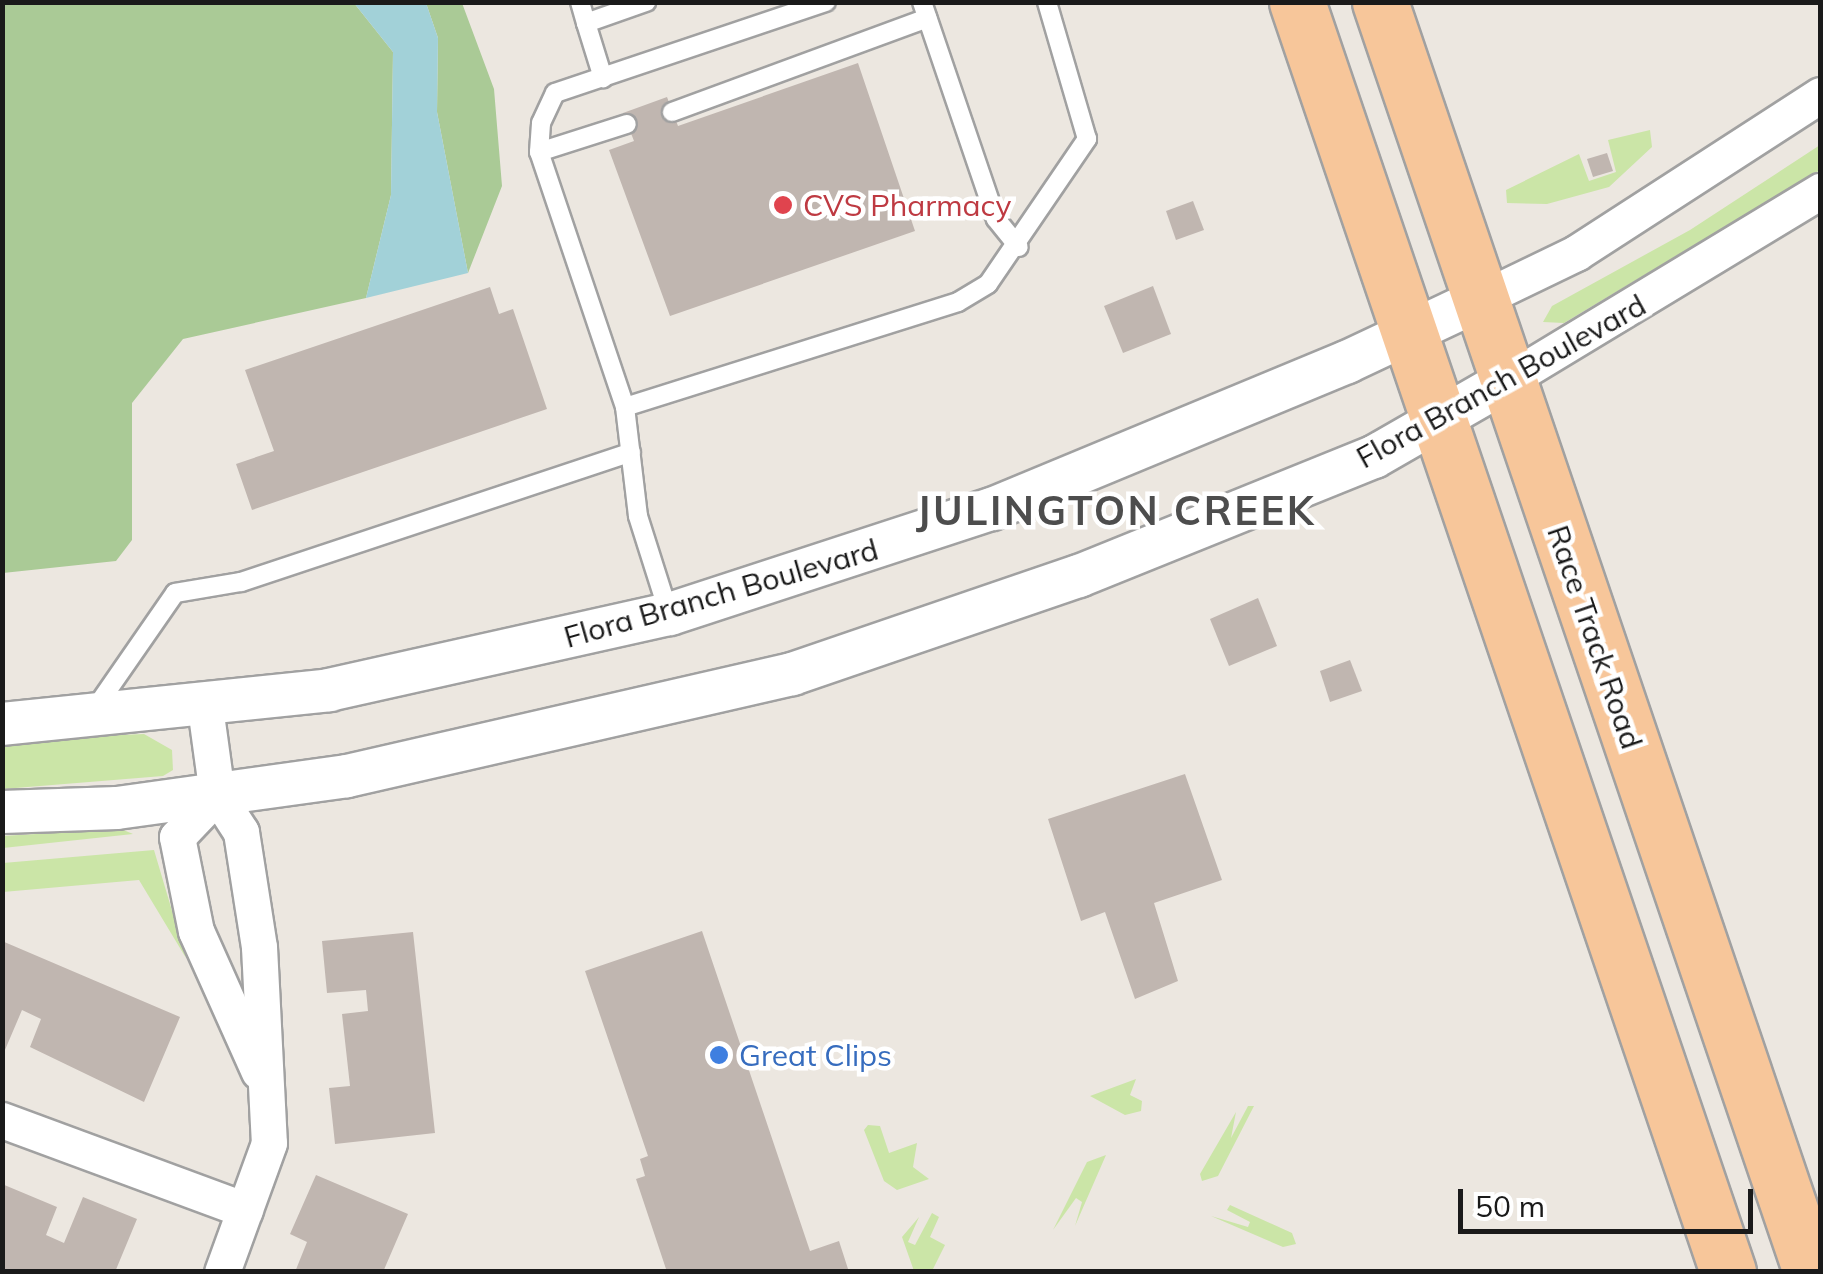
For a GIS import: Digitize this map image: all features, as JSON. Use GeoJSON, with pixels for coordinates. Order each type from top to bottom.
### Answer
{"type":"FeatureCollection","features":[{"type":"Feature","properties":{"kind":"main road"},"geometry":{"type":"LineString","coordinates":[[1297,2],[1728,1272]]}},
{"type":"Feature","properties":{"kind":"main road","name":"Race Track Road"},"geometry":{"type":"LineString","coordinates":[[1380,2],[1810,1272]]}},
{"type":"Feature","properties":{"kind":"street","name":"Flora Branch Boulevard"},"geometry":{"type":"LineString","coordinates":[[2,724],[206,707],[470,662],[670,614],[992,509],[1410,334],[1576,254],[1820,95]]}},
{"type":"Feature","properties":{"kind":"street","name":"Flora Branch Boulevard"},"geometry":{"type":"LineString","coordinates":[[2,812],[218,795],[489,748],[792,674],[1079,576],[1374,457],[1439,422],[1820,191]]}},
{"type":"Feature","properties":{"kind":"street"},"geometry":{"type":"LineString","coordinates":[[206,707],[218,795],[241,832],[254,921],[268,1091],[269,1143],[222,1272]]}},
{"type":"Feature","properties":{"kind":"street"},"geometry":{"type":"LineString","coordinates":[[218,795],[178,837],[196,931],[268,1091]]}},
{"type":"Feature","properties":{"kind":"street"},"geometry":{"type":"LineString","coordinates":[[196,931],[254,921]]}},
{"type":"Feature","properties":{"kind":"street"},"geometry":{"type":"LineString","coordinates":[[2,1120],[245,1210]]}},
{"type":"Feature","properties":{"kind":"lane"},"geometry":{"type":"LineString","coordinates":[[580,2],[603,78]]}},
{"type":"Feature","properties":{"kind":"lane"},"geometry":{"type":"LineString","coordinates":[[586,23],[646,2]]}},
{"type":"Feature","properties":{"kind":"lane"},"geometry":{"type":"LineString","coordinates":[[670,614],[638,516],[626,407],[539,152],[541,123],[555,93],[826,2]]}},
{"type":"Feature","properties":{"kind":"lane"},"geometry":{"type":"LineString","coordinates":[[626,407],[958,302],[988,284],[1019,247],[1087,139],[1047,2]]}},
{"type":"Feature","properties":{"kind":"lane"},"geometry":{"type":"LineString","coordinates":[[672,112],[924,10],[996,219],[1019,247]]}},
{"type":"Feature","properties":{"kind":"lane"},"geometry":{"type":"LineString","coordinates":[[539,152],[627,124]]}},
{"type":"Feature","properties":{"kind":"lane"},"geometry":{"type":"LineString","coordinates":[[88,718],[175,593],[241,582],[630,452]]}},
{"type":"Feature","properties":{"kind":"green space"},"geometry":{"type":"Polygon","coordinates":[[[2,3],[354,3],[393,52],[391,195],[366,298],[183,339],[132,403],[132,540],[116,561],[3,573],[2,3]]]}},
{"type":"Feature","properties":{"kind":"green space"},"geometry":{"type":"Polygon","coordinates":[[[426,3],[462,3],[494,89],[502,186],[468,273],[437,112],[438,38],[426,3]]]}},
{"type":"Feature","properties":{"kind":"green space"},"geometry":{"type":"Polygon","coordinates":[[[1650,130],[1652,147],[1609,187],[1547,204],[1507,203],[1506,190],[1579,154],[1589,181],[1616,172],[1608,140],[1650,130]]]}},
{"type":"Feature","properties":{"kind":"green space"},"geometry":{"type":"Polygon","coordinates":[[[1820,145],[1820,170],[1564,323],[1543,322],[1552,306],[1690,230],[1820,145]]]}},
{"type":"Feature","properties":{"kind":"green space"},"geometry":{"type":"Polygon","coordinates":[[[144,734],[172,750],[173,770],[163,776],[3,789],[2,740],[144,734]]]}},
{"type":"Feature","properties":{"kind":"green space"},"geometry":{"type":"Polygon","coordinates":[[[121,829],[133,834],[3,848],[2,836],[121,829]]]}},
{"type":"Feature","properties":{"kind":"green space"},"geometry":{"type":"Polygon","coordinates":[[[154,850],[186,958],[139,880],[3,892],[3,863],[154,850]]]}},
{"type":"Feature","properties":{"kind":"green space"},"geometry":{"type":"Polygon","coordinates":[[[1136,1079],[1130,1095],[1142,1101],[1141,1111],[1125,1115],[1090,1096],[1136,1079]]]}},
{"type":"Feature","properties":{"kind":"green space"},"geometry":{"type":"Polygon","coordinates":[[[1248,1106],[1254,1106],[1218,1176],[1202,1181],[1200,1174],[1236,1112],[1231,1138],[1248,1106]]]}},
{"type":"Feature","properties":{"kind":"green space"},"geometry":{"type":"Polygon","coordinates":[[[868,1125],[880,1126],[889,1153],[917,1143],[913,1167],[929,1179],[897,1190],[884,1181],[864,1130],[868,1125]]]}},
{"type":"Feature","properties":{"kind":"green space"},"geometry":{"type":"Polygon","coordinates":[[[1106,1155],[1075,1226],[1082,1202],[1076,1198],[1053,1230],[1087,1162],[1106,1155]]]}},
{"type":"Feature","properties":{"kind":"green space"},"geometry":{"type":"Polygon","coordinates":[[[1230,1205],[1292,1233],[1296,1244],[1283,1247],[1211,1216],[1248,1227],[1250,1222],[1227,1210],[1230,1205]]]}},
{"type":"Feature","properties":{"kind":"green space"},"geometry":{"type":"Polygon","coordinates":[[[932,1213],[939,1217],[930,1237],[945,1245],[932,1271],[914,1271],[902,1237],[919,1217],[908,1242],[915,1245],[932,1213]]]}},
{"type":"Feature","properties":{"kind":"water"},"geometry":{"type":"Polygon","coordinates":[[[354,3],[426,3],[438,38],[437,112],[468,273],[366,298],[391,195],[393,52],[354,3]]]}},
{"type":"Feature","properties":{"kind":"building"},"geometry":{"type":"Polygon","coordinates":[[[858,63],[915,231],[670,316],[609,150],[634,141],[623,113],[667,97],[678,126],[858,63]]]}},
{"type":"Feature","properties":{"kind":"building"},"geometry":{"type":"Polygon","coordinates":[[[1607,153],[1613,171],[1593,177],[1587,159],[1607,153]]]}},
{"type":"Feature","properties":{"kind":"building"},"geometry":{"type":"Polygon","coordinates":[[[1193,201],[1204,230],[1176,240],[1166,211],[1193,201]]]}},
{"type":"Feature","properties":{"kind":"building"},"geometry":{"type":"Polygon","coordinates":[[[1153,286],[1171,334],[1123,353],[1104,306],[1153,286]]]}},
{"type":"Feature","properties":{"kind":"building"},"geometry":{"type":"Polygon","coordinates":[[[490,287],[499,314],[513,309],[547,409],[252,510],[236,464],[274,451],[245,370],[490,287]]]}},
{"type":"Feature","properties":{"kind":"building"},"geometry":{"type":"Polygon","coordinates":[[[1258,598],[1277,646],[1229,666],[1210,619],[1258,598]]]}},
{"type":"Feature","properties":{"kind":"building"},"geometry":{"type":"Polygon","coordinates":[[[1350,660],[1362,691],[1330,702],[1320,671],[1350,660]]]}},
{"type":"Feature","properties":{"kind":"building"},"geometry":{"type":"Polygon","coordinates":[[[1185,774],[1222,880],[1154,903],[1178,981],[1135,999],[1105,912],[1081,921],[1048,819],[1185,774]]]}},
{"type":"Feature","properties":{"kind":"building"},"geometry":{"type":"Polygon","coordinates":[[[702,931],[810,1251],[839,1241],[849,1272],[667,1272],[636,1179],[645,1176],[640,1159],[648,1156],[585,971],[702,931]]]}},
{"type":"Feature","properties":{"kind":"building"},"geometry":{"type":"Polygon","coordinates":[[[413,932],[435,1133],[335,1144],[329,1088],[350,1086],[342,1014],[368,1011],[366,990],[327,993],[322,941],[413,932]]]}},
{"type":"Feature","properties":{"kind":"building"},"geometry":{"type":"Polygon","coordinates":[[[2,941],[180,1017],[144,1102],[30,1047],[41,1019],[22,1010],[2,1057],[2,941]]]}},
{"type":"Feature","properties":{"kind":"building"},"geometry":{"type":"Polygon","coordinates":[[[316,1175],[408,1214],[383,1272],[295,1272],[307,1242],[290,1234],[316,1175]]]}},
{"type":"Feature","properties":{"kind":"building"},"geometry":{"type":"Polygon","coordinates":[[[2,1184],[57,1207],[46,1235],[64,1243],[83,1197],[137,1219],[115,1272],[2,1272],[2,1184]]]}},
{"type":"Feature","properties":{"kind":"place","name":"CVS Pharmacy"},"geometry":{"type":"Point","coordinates":[783,205]}},
{"type":"Feature","properties":{"kind":"place","name":"Great Clips"},"geometry":{"type":"Point","coordinates":[719,1055]}},
{"type":"Feature","properties":{"kind":"district","name":"JULINGTON CREEK"},"geometry":{"type":"Point","coordinates":[1116,510]}}]}
